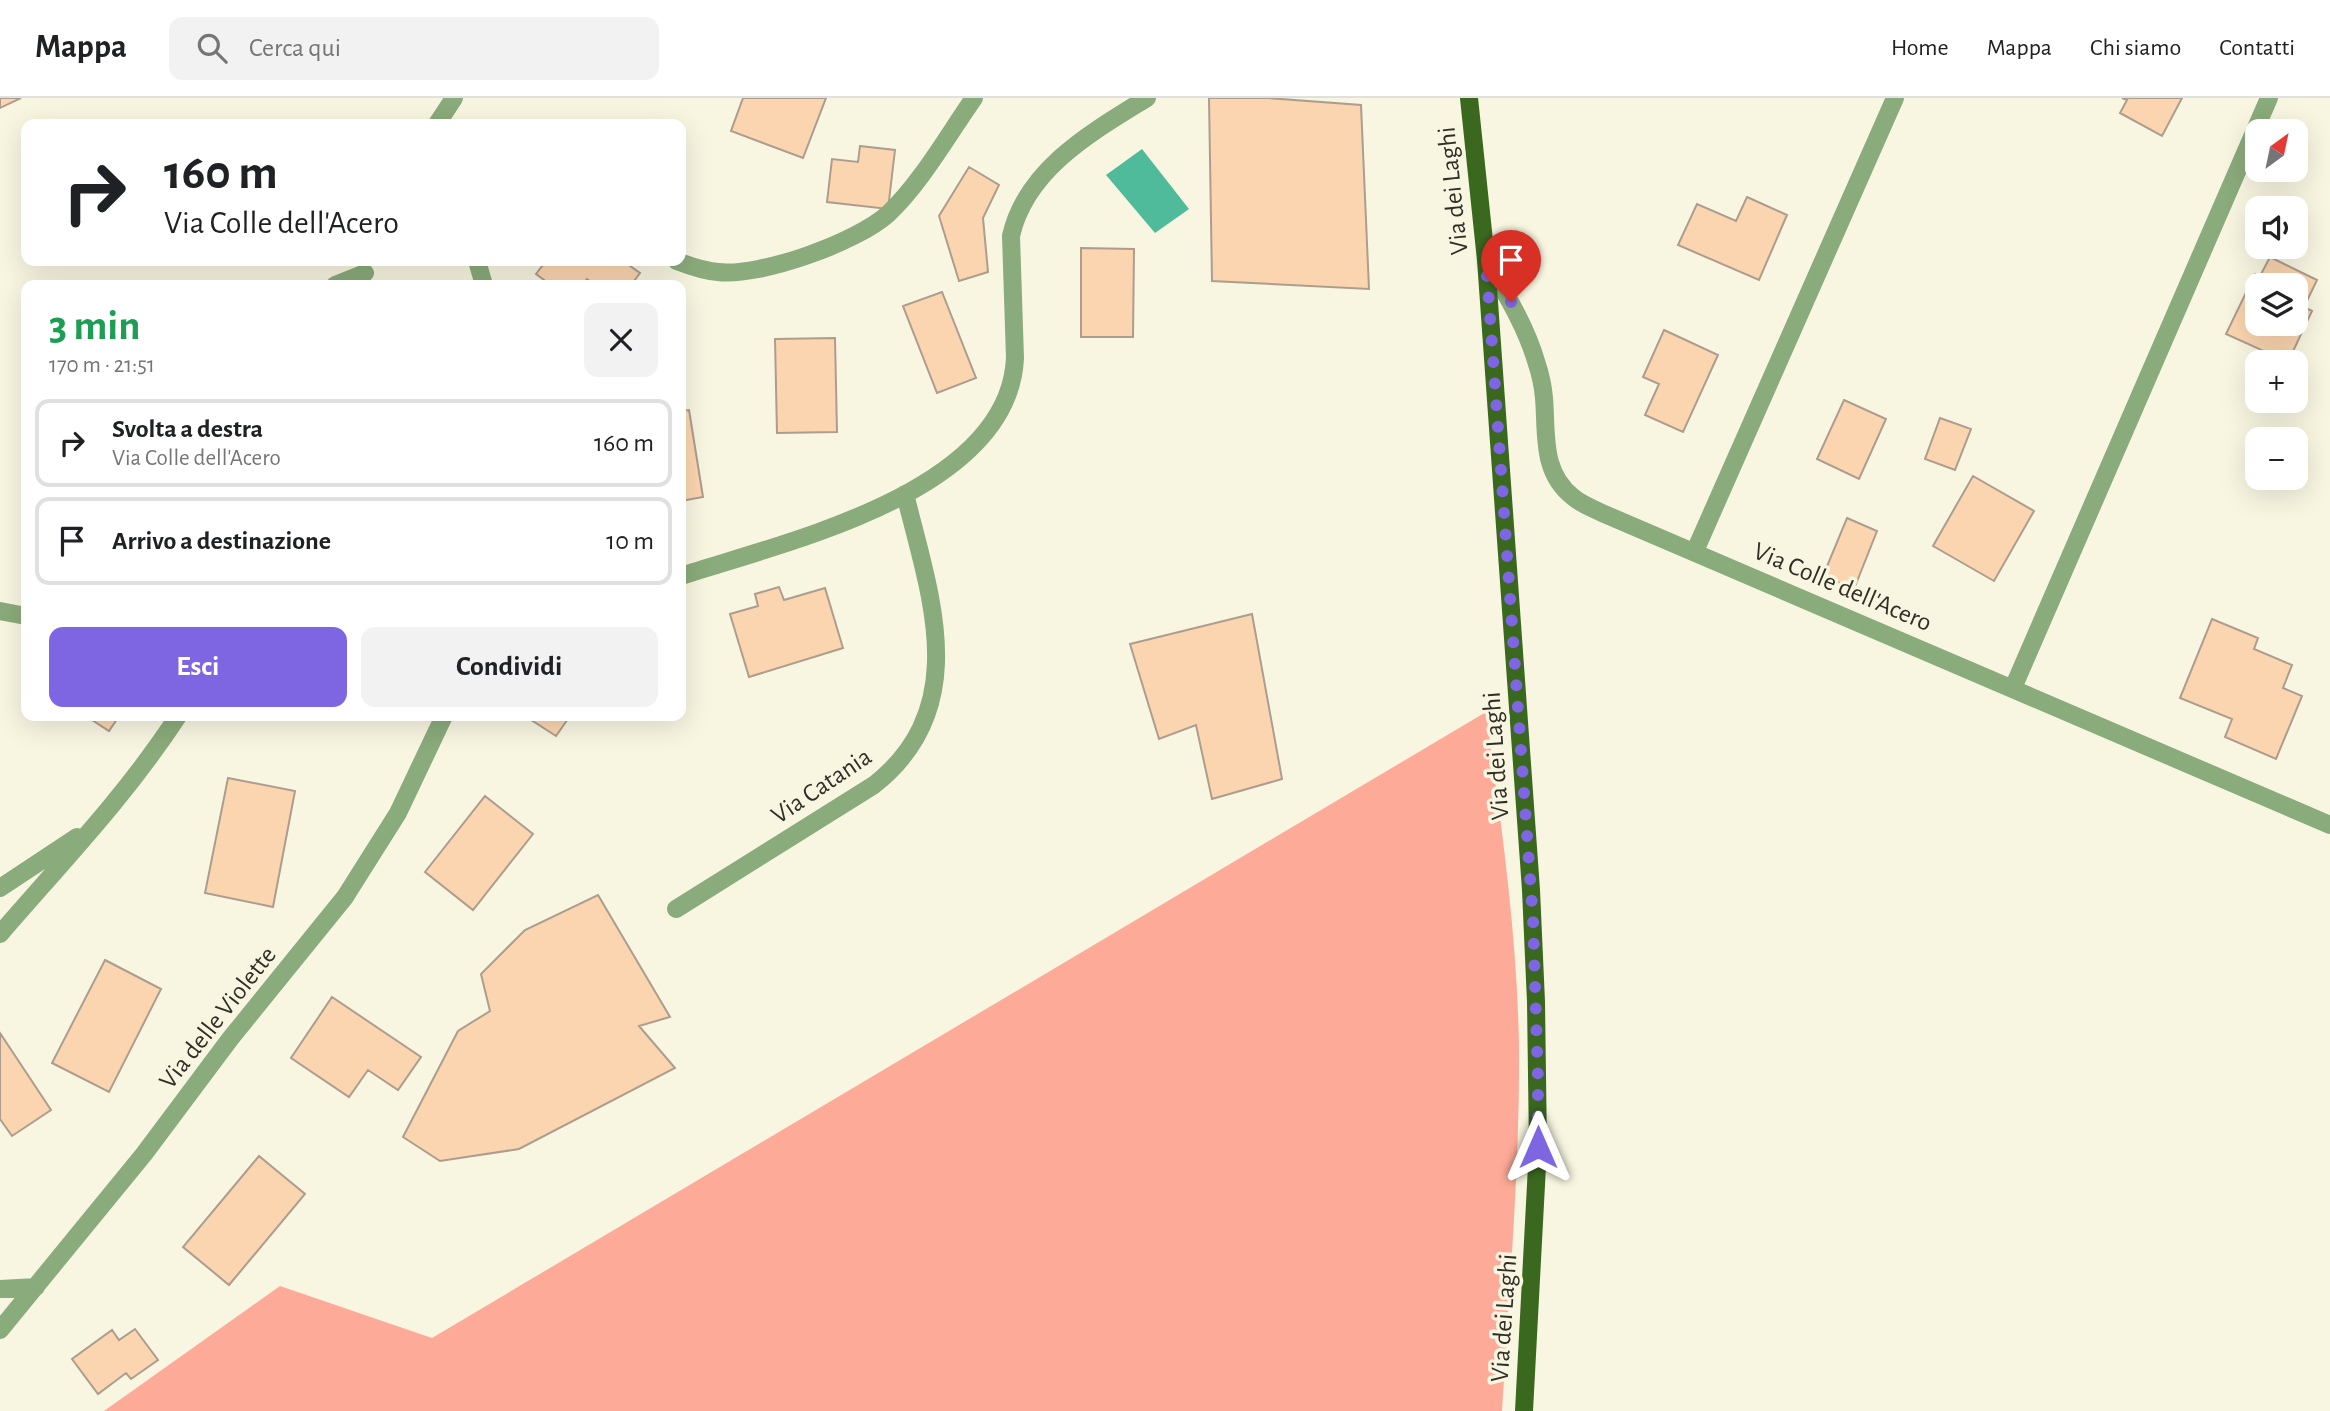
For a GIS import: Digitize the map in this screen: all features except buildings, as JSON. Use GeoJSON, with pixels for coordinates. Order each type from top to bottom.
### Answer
{"type":"FeatureCollection","features":[{"type":"Feature","properties":{"kind":"main road","name":"Via dei Laghi"},"geometry":{"type":"LineString","coordinates":[[1469,98],[1486,260],[1530,877],[1536,1002],[1538,1147],[1524,1411]]}},
{"type":"Feature","properties":{"kind":"street"},"geometry":{"type":"LineString","coordinates":[[441,119],[454,98]]}},
{"type":"Feature","properties":{"kind":"street"},"geometry":{"type":"LineString","coordinates":[[686,264],[720,273],[762,268],[855,236],[880,220],[899,202],[974,98]]}},
{"type":"Feature","properties":{"kind":"street"},"geometry":{"type":"LineString","coordinates":[[686,574],[853,519],[931,479],[965,453],[990,426],[1003,404],[1014,368],[1012,236],[1015,219],[1026,197],[1039,179],[1085,138],[1147,98]]}},
{"type":"Feature","properties":{"kind":"street"},"geometry":{"type":"LineString","coordinates":[[1695,551],[1895,98]]}},
{"type":"Feature","properties":{"kind":"street"},"geometry":{"type":"LineString","coordinates":[[2013,688],[2269,98]]}},
{"type":"Feature","properties":{"kind":"street","name":"Via Colle dell'Acero"},"geometry":{"type":"LineString","coordinates":[[1486,260],[1519,318],[1535,359],[1544,394],[1546,448],[1555,475],[1573,497],[2330,825]]}},
{"type":"Feature","properties":{"kind":"street"},"geometry":{"type":"LineString","coordinates":[[348,280],[365,273]]}},
{"type":"Feature","properties":{"kind":"street","name":"Via Catania"},"geometry":{"type":"LineString","coordinates":[[676,909],[874,785],[910,748],[927,713],[938,639],[931,598],[905,494]]}},
{"type":"Feature","properties":{"kind":"street"},"geometry":{"type":"LineString","coordinates":[[0,611],[21,615]]}},
{"type":"Feature","properties":{"kind":"street"},"geometry":{"type":"LineString","coordinates":[[0,934],[103,819],[138,775],[175,721]]}},
{"type":"Feature","properties":{"kind":"street","name":"Via delle Violette"},"geometry":{"type":"LineString","coordinates":[[0,1330],[144,1154],[230,1039],[345,897],[398,813],[442,721]]}},
{"type":"Feature","properties":{"kind":"street"},"geometry":{"type":"LineString","coordinates":[[0,888],[103,819]]}},
{"type":"Feature","properties":{"kind":"street"},"geometry":{"type":"LineString","coordinates":[[0,1289],[36,1287]]}},
{"type":"Feature","properties":{"kind":"shaded area"},"geometry":{"type":"Polygon","coordinates":[[[1142,149],[1189,209],[1155,233],[1106,175],[1142,149]]]}},
{"type":"Feature","properties":{"kind":"shaded area"},"geometry":{"type":"Polygon","coordinates":[[[1486,712],[1512,920],[1519,1045],[1516,1182],[1502,1411],[104,1411],[280,1286],[432,1338],[1486,712]]]}},
{"type":"Feature","properties":{"kind":"route"},"geometry":{"type":"LineString","coordinates":[[1511,302],[1486,260],[1533,919],[1538,1147]]}}]}
